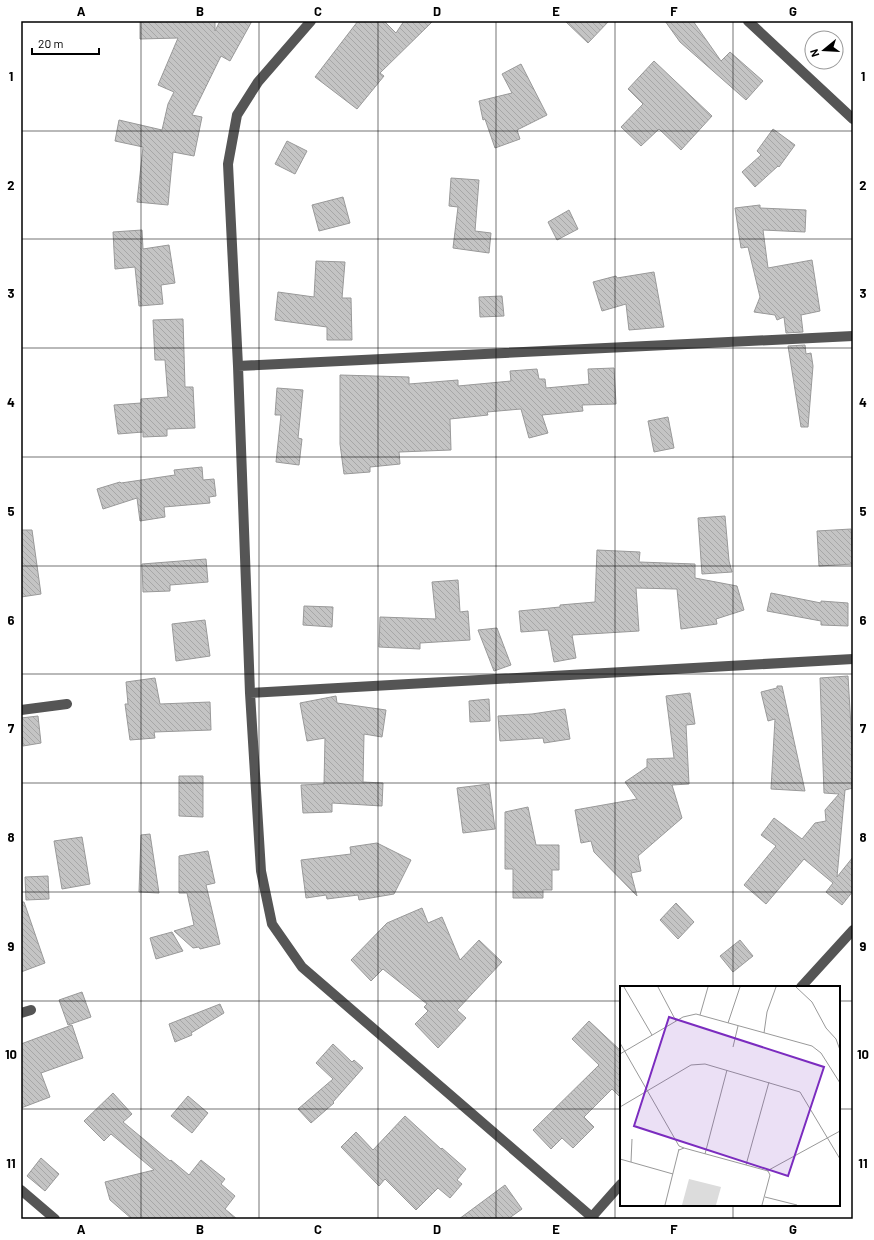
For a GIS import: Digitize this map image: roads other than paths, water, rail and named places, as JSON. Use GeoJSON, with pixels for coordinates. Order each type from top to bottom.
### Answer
{"type":"FeatureCollection","features":[{"type":"Feature","properties":{"kind":"street"},"geometry":{"type":"LineString","coordinates":[[311,21],[258,82],[238,115],[228,164],[238,366],[250,693],[261,871],[272,924],[302,967],[592,1218],[620,1185]]}},
{"type":"Feature","properties":{"kind":"street"},"geometry":{"type":"LineString","coordinates":[[748,21],[853,118]]}},
{"type":"Feature","properties":{"kind":"street"},"geometry":{"type":"LineString","coordinates":[[238,366],[853,336]]}},
{"type":"Feature","properties":{"kind":"street"},"geometry":{"type":"LineString","coordinates":[[250,693],[853,659]]}},
{"type":"Feature","properties":{"kind":"street"},"geometry":{"type":"LineString","coordinates":[[21,710],[68,704]]}},
{"type":"Feature","properties":{"kind":"street"},"geometry":{"type":"LineString","coordinates":[[802,986],[853,930]]}},
{"type":"Feature","properties":{"kind":"street"},"geometry":{"type":"LineString","coordinates":[[21,1190],[54,1219]]}}]}
